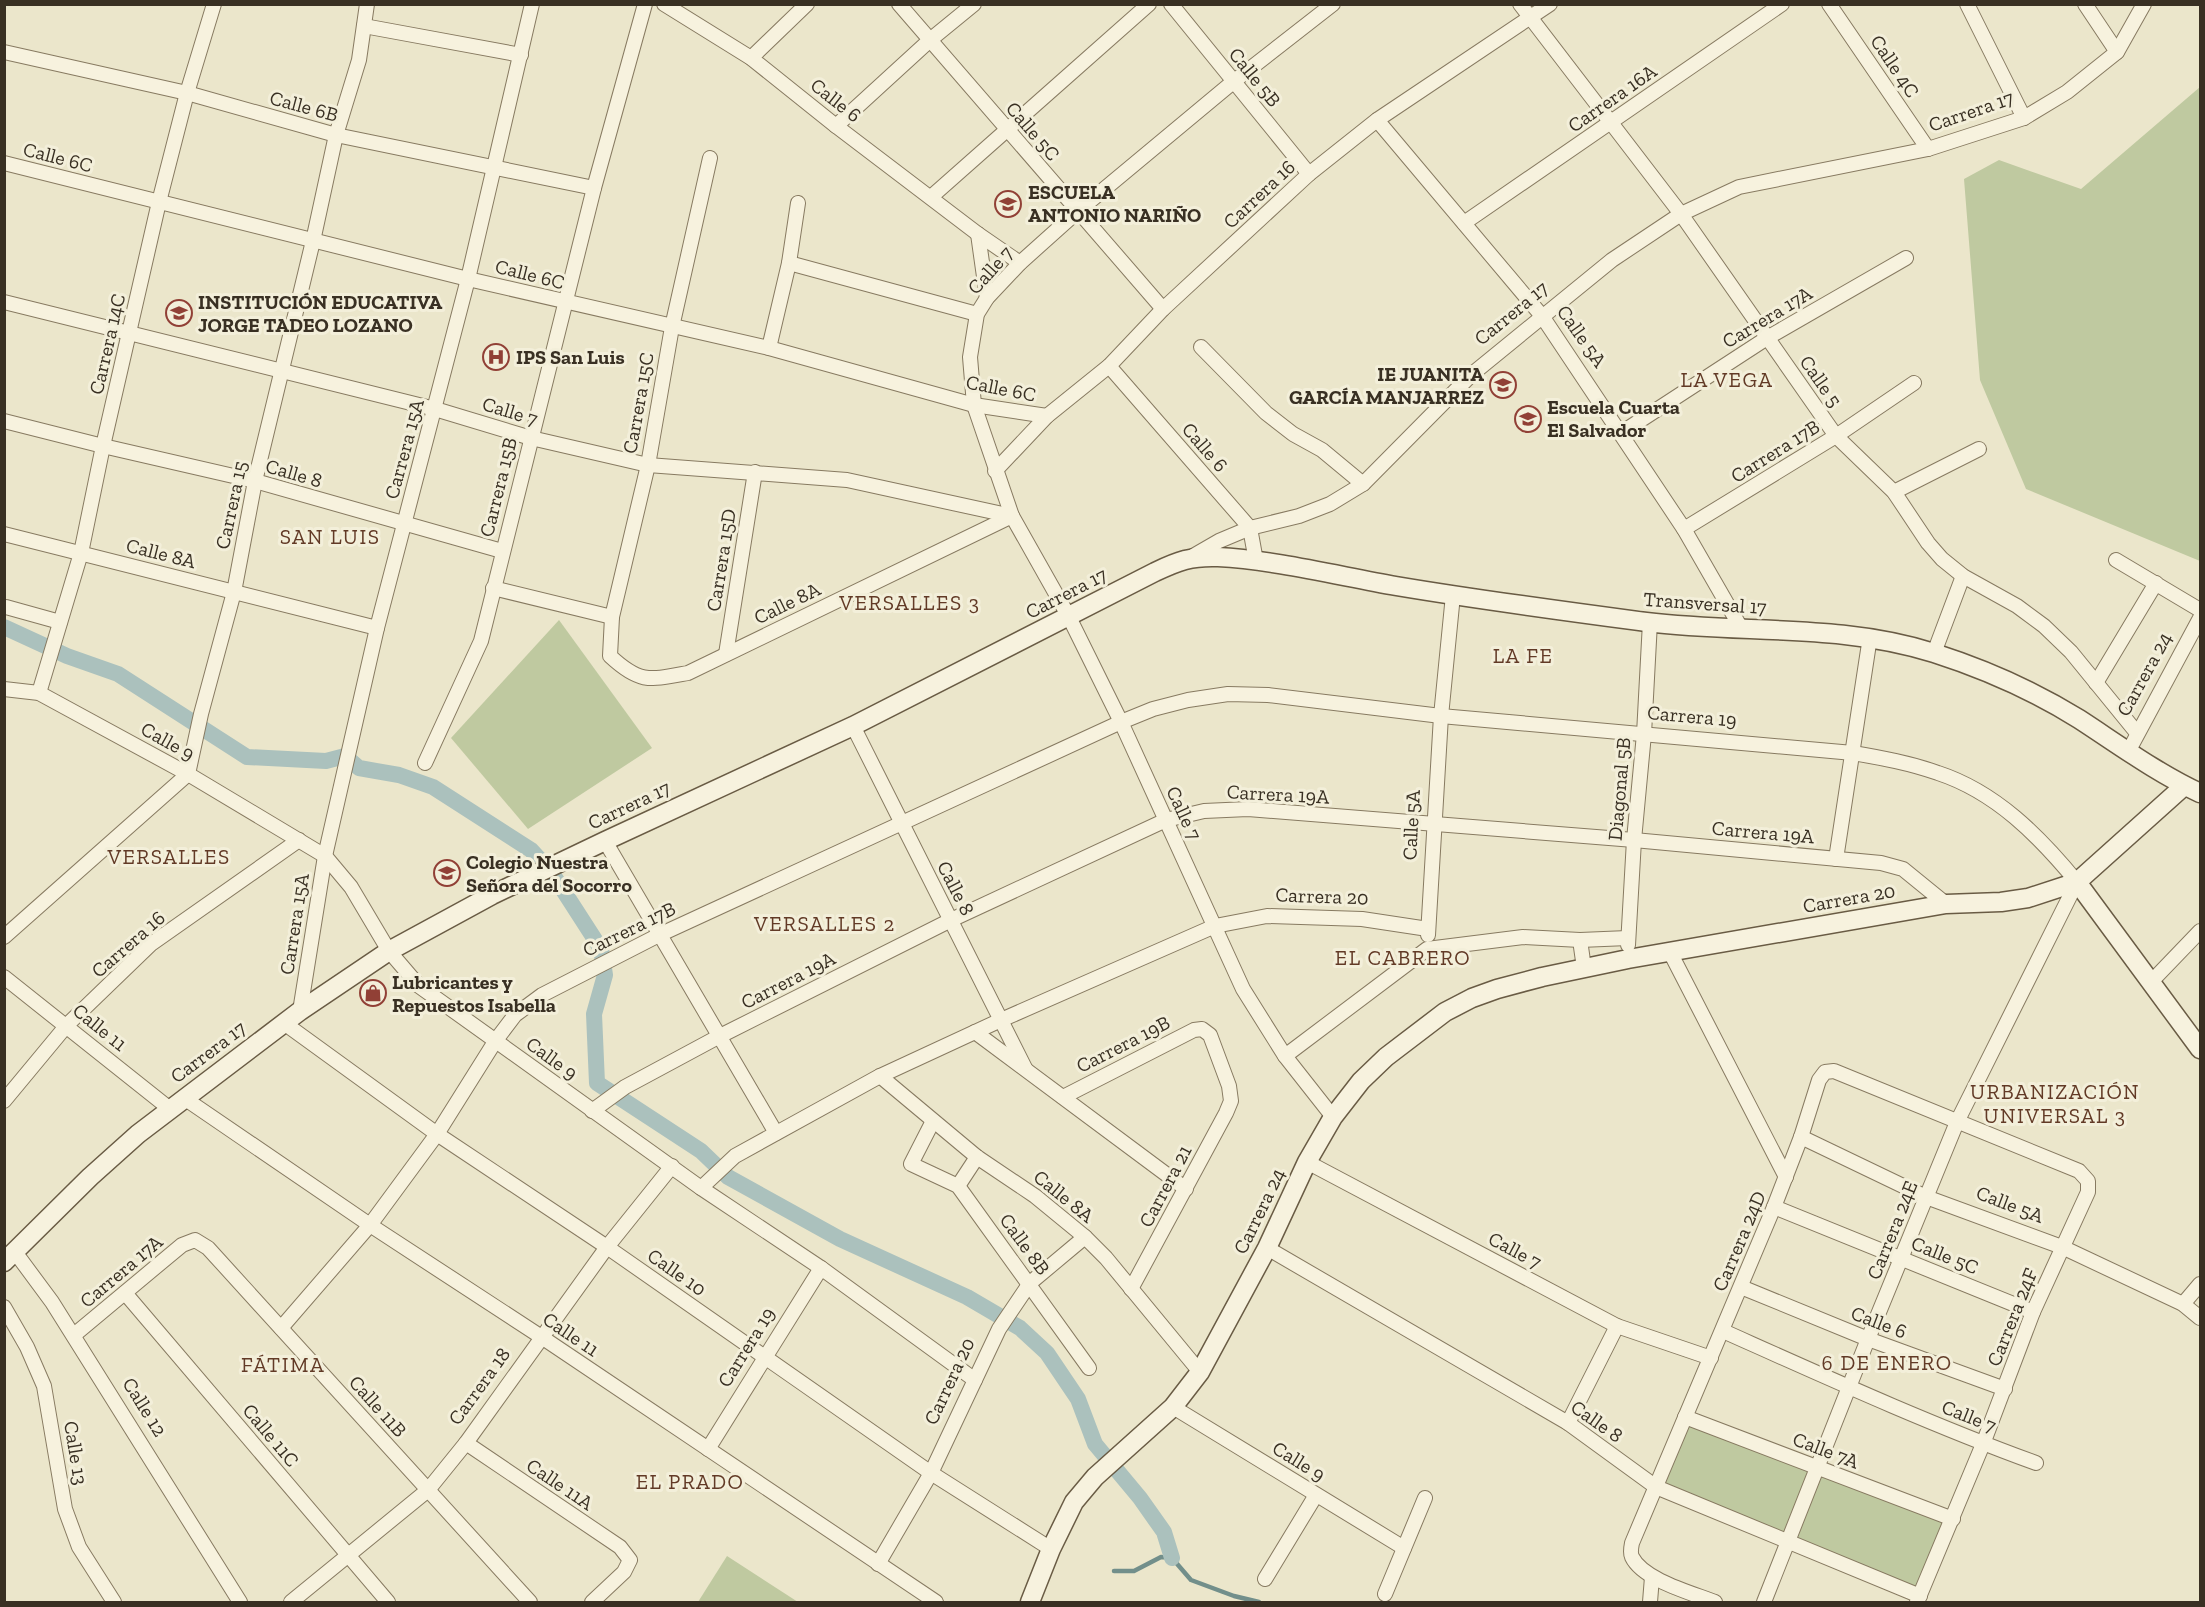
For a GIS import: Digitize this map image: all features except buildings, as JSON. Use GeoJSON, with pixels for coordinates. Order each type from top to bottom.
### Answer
{"type":"FeatureCollection","features":[{"type":"Feature","properties":{"kind":"street","name":"Carrera 14C"},"geometry":{"type":"LineString","coordinates":[[39,693],[81,553],[159,202],[187,93],[214,4]]}},
{"type":"Feature","properties":{"kind":"street","name":"Carrera 15"},"geometry":{"type":"LineString","coordinates":[[188,774],[201,714],[234,592],[255,482],[336,135],[359,60],[367,4]]}},
{"type":"Feature","properties":{"kind":"street","name":"Carrera 15A"},"geometry":{"type":"LineString","coordinates":[[300,1011],[325,856],[377,628],[468,279],[532,4]]}},
{"type":"Feature","properties":{"kind":"street","name":"Carrera 15B"},"geometry":{"type":"LineString","coordinates":[[425,763],[481,641],[594,188],[645,4]]}},
{"type":"Feature","properties":{"kind":"street","name":"Calle 6"},"geometry":{"type":"LineString","coordinates":[[664,4],[751,58],[836,126],[978,234],[1020,263]]}},
{"type":"Feature","properties":{"kind":"street"},"geometry":{"type":"LineString","coordinates":[[751,58],[807,4]]}},
{"type":"Feature","properties":{"kind":"street","name":"Calle 5C"},"geometry":{"type":"LineString","coordinates":[[899,4],[1163,309]]}},
{"type":"Feature","properties":{"kind":"street"},"geometry":{"type":"LineString","coordinates":[[836,126],[930,40],[974,4]]}},
{"type":"Feature","properties":{"kind":"street"},"geometry":{"type":"LineString","coordinates":[[931,197],[1149,4]]}},
{"type":"Feature","properties":{"kind":"street","name":"Calle 5B"},"geometry":{"type":"LineString","coordinates":[[1171,4],[1309,174]]}},
{"type":"Feature","properties":{"kind":"street","name":"Calle 7"},"geometry":{"type":"LineString","coordinates":[[1333,4],[1233,82],[1020,263],[987,298],[977,314],[970,357],[974,405],[1012,516],[1069,617],[1121,722],[1243,989],[1285,1056],[1333,1117]]}},
{"type":"Feature","properties":{"kind":"street","name":"Calle 5"},"geometry":{"type":"LineString","coordinates":[[1520,4],[1681,214],[1836,436],[1894,492],[1928,543],[1942,559],[1963,576],[2017,606],[2044,626],[2071,652],[2138,734]]}},
{"type":"Feature","properties":{"kind":"street","name":"Carrera 16"},"geometry":{"type":"LineString","coordinates":[[995,471],[1047,416],[1109,366],[1163,309],[1309,174],[1377,120],[1550,4]]}},
{"type":"Feature","properties":{"kind":"street","name":"Carrera 16A"},"geometry":{"type":"LineString","coordinates":[[1464,223],[1782,4]]}},
{"type":"Feature","properties":{"kind":"street","name":"Calle 4C"},"geometry":{"type":"LineString","coordinates":[[1829,4],[1928,149]]}},
{"type":"Feature","properties":{"kind":"street"},"geometry":{"type":"LineString","coordinates":[[1967,4],[2024,118]]}},
{"type":"Feature","properties":{"kind":"street"},"geometry":{"type":"LineString","coordinates":[[2085,4],[2117,52]]}},
{"type":"Feature","properties":{"kind":"street","name":"Carrera 17"},"geometry":{"type":"LineString","coordinates":[[8,1251],[138,1134],[300,1011],[389,951],[536,874],[853,726],[1219,541],[1250,528],[1299,516],[1330,504],[1363,484],[1472,375],[1542,316],[1612,260],[1681,214],[1739,187],[1928,149],[2024,118],[2067,92],[2117,52],[2144,4]]}},
{"type":"Feature","properties":{"kind":"street"},"geometry":{"type":"LineString","coordinates":[[364,26],[521,55]]}},
{"type":"Feature","properties":{"kind":"street","name":"Calle 6B"},"geometry":{"type":"LineString","coordinates":[[4,52],[187,93],[336,135],[594,188]]}},
{"type":"Feature","properties":{"kind":"street","name":"Calle 5A"},"geometry":{"type":"LineString","coordinates":[[1377,120],[1542,316],[1684,530],[1741,628]]}},
{"type":"Feature","properties":{"kind":"street","name":"Carrera 15C"},"geometry":{"type":"LineString","coordinates":[[610,656],[612,616],[648,465],[672,327],[710,158]]}},
{"type":"Feature","properties":{"kind":"street","name":"Calle 6C"},"geometry":{"type":"LineString","coordinates":[[4,163],[468,279],[769,348],[974,405],[1047,416]]}},
{"type":"Feature","properties":{"kind":"street"},"geometry":{"type":"LineString","coordinates":[[769,348],[789,263],[798,203]]}},
{"type":"Feature","properties":{"kind":"street"},"geometry":{"type":"LineString","coordinates":[[978,234],[987,298]]}},
{"type":"Feature","properties":{"kind":"street","name":"Carrera 17A"},"geometry":{"type":"LineString","coordinates":[[1621,433],[1767,338],[1906,258]]}},
{"type":"Feature","properties":{"kind":"street"},"geometry":{"type":"LineString","coordinates":[[789,263],[977,314]]}},
{"type":"Feature","properties":{"kind":"street","name":"Calle 7"},"geometry":{"type":"LineString","coordinates":[[4,302],[435,409],[531,438],[648,465],[846,480],[1012,516]]}},
{"type":"Feature","properties":{"kind":"street"},"geometry":{"type":"LineString","coordinates":[[1201,347],[1266,413],[1293,434],[1322,450],[1363,484]]}},
{"type":"Feature","properties":{"kind":"street","name":"Calle 6"},"geometry":{"type":"LineString","coordinates":[[1109,366],[1250,528]]}},
{"type":"Feature","properties":{"kind":"street","name":"Carrera 17B"},"geometry":{"type":"LineString","coordinates":[[1684,530],[1836,436],[1914,383]]}},
{"type":"Feature","properties":{"kind":"street","name":"Calle 8"},"geometry":{"type":"LineString","coordinates":[[4,421],[255,482],[502,551]]}},
{"type":"Feature","properties":{"kind":"street"},"geometry":{"type":"LineString","coordinates":[[1894,492],[1979,449]]}},
{"type":"Feature","properties":{"kind":"street","name":"Carrera 15D"},"geometry":{"type":"LineString","coordinates":[[726,654],[755,472]]}},
{"type":"Feature","properties":{"kind":"street","name":"Calle 8A"},"geometry":{"type":"LineString","coordinates":[[610,656],[624,669],[650,680],[688,673],[1012,516]]}},
{"type":"Feature","properties":{"kind":"street"},"geometry":{"type":"LineString","coordinates":[[1250,528],[1256,561]]}},
{"type":"Feature","properties":{"kind":"street","name":"Calle 8A"},"geometry":{"type":"LineString","coordinates":[[4,534],[377,628]]}},
{"type":"Feature","properties":{"kind":"street","name":"Transversal 17"},"geometry":{"type":"LineString","coordinates":[[1191,557],[1256,561],[1453,596],[1650,622],[1870,637],[1934,653],[2012,683],[2077,718],[2128,752],[2192,789]]}},
{"type":"Feature","properties":{"kind":"street"},"geometry":{"type":"LineString","coordinates":[[2116,561],[2200,610]]}},
{"type":"Feature","properties":{"kind":"street"},"geometry":{"type":"LineString","coordinates":[[1934,653],[1963,576]]}},
{"type":"Feature","properties":{"kind":"street"},"geometry":{"type":"LineString","coordinates":[[2096,683],[2156,583]]}},
{"type":"Feature","properties":{"kind":"street"},"geometry":{"type":"LineString","coordinates":[[493,588],[612,616]]}},
{"type":"Feature","properties":{"kind":"street","name":"Calle 5A"},"geometry":{"type":"LineString","coordinates":[[1427,949],[1441,716],[1453,596]]}},
{"type":"Feature","properties":{"kind":"street"},"geometry":{"type":"LineString","coordinates":[[6,607],[60,622]]}},
{"type":"Feature","properties":{"kind":"street","name":"Carrera 24"},"geometry":{"type":"LineString","coordinates":[[2128,752],[2200,618]]}},
{"type":"Feature","properties":{"kind":"street","name":"Diagonal 5B"},"geometry":{"type":"LineString","coordinates":[[1628,959],[1650,622]]}},
{"type":"Feature","properties":{"kind":"street","name":"Carrera 20"},"geometry":{"type":"LineString","coordinates":[[1836,858],[1870,637]]}},
{"type":"Feature","properties":{"kind":"street","name":"Calle 9"},"geometry":{"type":"LineString","coordinates":[[4,689],[39,693],[188,774],[325,856],[351,886],[389,951],[419,986],[701,1188],[821,1268],[975,1380]]}},
{"type":"Feature","properties":{"kind":"street","name":"Carrera 19"},"geometry":{"type":"LineString","coordinates":[[1121,722],[1171,705],[1228,694],[1268,695],[1441,716],[1853,753],[1910,764],[1940,773],[1973,788],[2004,808],[2031,832],[2077,882]]}},
{"type":"Feature","properties":{"kind":"street","name":"Carrera 17B"},"geometry":{"type":"LineString","coordinates":[[280,1328],[370,1225],[437,1134],[496,1040],[515,1015],[542,995],[658,935],[1121,722]]}},
{"type":"Feature","properties":{"kind":"street","name":"Calle 8"},"geometry":{"type":"LineString","coordinates":[[853,726],[1025,1068]]}},
{"type":"Feature","properties":{"kind":"street"},"geometry":{"type":"LineString","coordinates":[[4,937],[188,774]]}},
{"type":"Feature","properties":{"kind":"street"},"geometry":{"type":"LineString","coordinates":[[2192,789],[2077,882],[2200,1049]]}},
{"type":"Feature","properties":{"kind":"street","name":"Carrera 19A"},"geometry":{"type":"LineString","coordinates":[[592,1111],[625,1087],[718,1037],[951,920],[1166,820],[1204,811],[1248,809],[1634,840],[1881,863],[1903,869],[1946,904]]}},
{"type":"Feature","properties":{"kind":"street","name":"Carrera 16"},"geometry":{"type":"LineString","coordinates":[[4,1101],[67,1025],[152,944],[299,840]]}},
{"type":"Feature","properties":{"kind":"street"},"geometry":{"type":"LineString","coordinates":[[604,841],[718,1037],[777,1133]]}},
{"type":"Feature","properties":{"kind":"street","name":"Carrera 20"},"geometry":{"type":"LineString","coordinates":[[1628,959],[1946,904],[2001,902],[2028,898],[2077,882]]}},
{"type":"Feature","properties":{"kind":"street","name":"Carrera 24E"},"geometry":{"type":"LineString","coordinates":[[1764,1602],[1957,1122],[2077,882]]}},
{"type":"Feature","properties":{"kind":"street","name":"Carrera 20"},"geometry":{"type":"LineString","coordinates":[[1215,926],[1267,916],[1362,919],[1428,929]]}},
{"type":"Feature","properties":{"kind":"street"},"geometry":{"type":"LineString","coordinates":[[701,1188],[735,1156],[880,1076],[1215,926]]}},
{"type":"Feature","properties":{"kind":"street"},"geometry":{"type":"LineString","coordinates":[[2151,982],[2200,931]]}},
{"type":"Feature","properties":{"kind":"street"},"geometry":{"type":"LineString","coordinates":[[1285,1056],[1427,949],[1523,937],[1580,940],[1629,938]]}},
{"type":"Feature","properties":{"kind":"street"},"geometry":{"type":"LineString","coordinates":[[1580,940],[1584,968]]}},
{"type":"Feature","properties":{"kind":"street"},"geometry":{"type":"LineString","coordinates":[[1670,952],[1786,1177]]}},
{"type":"Feature","properties":{"kind":"street","name":"Carrera 24"},"geometry":{"type":"LineString","coordinates":[[1030,1602],[1051,1549],[1074,1502],[1095,1477],[1173,1407],[1200,1372],[1267,1248],[1307,1162],[1333,1117],[1361,1081],[1386,1057],[1445,1012],[1472,998],[1497,989],[1628,959]]}},
{"type":"Feature","properties":{"kind":"street","name":"Calle 11"},"geometry":{"type":"LineString","coordinates":[[4,977],[177,1104],[370,1225],[543,1338],[936,1602]]}},
{"type":"Feature","properties":{"kind":"street","name":"Calle 10"},"geometry":{"type":"LineString","coordinates":[[284,1023],[437,1134],[607,1247],[931,1473],[1051,1549]]}},
{"type":"Feature","properties":{"kind":"street","name":"Carrera 19B"},"geometry":{"type":"LineString","coordinates":[[1063,1097],[1194,1030],[1202,1029],[1210,1035],[1229,1086],[1231,1101]]}},
{"type":"Feature","properties":{"kind":"street","name":"Calle 8"},"geometry":{"type":"LineString","coordinates":[[975,1032],[1186,1189]]}},
{"type":"Feature","properties":{"kind":"street","name":"Carrera 24D"},"geometry":{"type":"LineString","coordinates":[[1653,1576],[1640,1568],[1631,1556],[1632,1543],[1774,1208],[1801,1137],[1819,1080],[1825,1072],[1834,1071],[1957,1122]]}},
{"type":"Feature","properties":{"kind":"street","name":"Calle 8A"},"geometry":{"type":"LineString","coordinates":[[880,1076],[977,1156],[1035,1196],[1085,1237],[1200,1372]]}},
{"type":"Feature","properties":{"kind":"street","name":"Carrera 21"},"geometry":{"type":"LineString","coordinates":[[1131,1289],[1231,1101]]}},
{"type":"Feature","properties":{"kind":"street","name":"Calle 8B"},"geometry":{"type":"LineString","coordinates":[[933,1120],[910,1164],[958,1186],[1089,1368]]}},
{"type":"Feature","properties":{"kind":"street","name":"Carrera 24F"},"geometry":{"type":"LineString","coordinates":[[1918,1599],[1953,1519],[2033,1312],[2088,1192],[2088,1181],[2079,1172],[1957,1122]]}},
{"type":"Feature","properties":{"kind":"street","name":"Calle 5A"},"geometry":{"type":"LineString","coordinates":[[1801,1137],[1926,1197],[2062,1247],[2183,1304],[2200,1318]]}},
{"type":"Feature","properties":{"kind":"street"},"geometry":{"type":"LineString","coordinates":[[958,1186],[977,1156]]}},
{"type":"Feature","properties":{"kind":"street","name":"Calle 7"},"geometry":{"type":"LineString","coordinates":[[1307,1162],[1617,1326],[1711,1358]]}},
{"type":"Feature","properties":{"kind":"street","name":"Carrera 18"},"geometry":{"type":"LineString","coordinates":[[291,1602],[350,1557],[428,1490],[543,1338],[607,1247],[672,1166]]}},
{"type":"Feature","properties":{"kind":"street","name":"Calle 5C"},"geometry":{"type":"LineString","coordinates":[[1774,1208],[2033,1312]]}},
{"type":"Feature","properties":{"kind":"street","name":"Carrera 20"},"geometry":{"type":"LineString","coordinates":[[878,1564],[931,1473],[999,1329],[1029,1283],[1085,1237]]}},
{"type":"Feature","properties":{"kind":"street","name":"Carrera 17A"},"geometry":{"type":"LineString","coordinates":[[74,1335],[182,1245],[195,1240]]}},
{"type":"Feature","properties":{"kind":"street","name":"Calle 11B"},"geometry":{"type":"LineString","coordinates":[[195,1240],[208,1248],[530,1602]]}},
{"type":"Feature","properties":{"kind":"street","name":"Calle 8"},"geometry":{"type":"LineString","coordinates":[[1267,1248],[1568,1423],[1656,1487],[1918,1599]]}},
{"type":"Feature","properties":{"kind":"street","name":"Calle 12"},"geometry":{"type":"LineString","coordinates":[[8,1251],[52,1302],[74,1335],[240,1602]]}},
{"type":"Feature","properties":{"kind":"street","name":"Carrera 19"},"geometry":{"type":"LineString","coordinates":[[708,1449],[821,1268]]}},
{"type":"Feature","properties":{"kind":"street"},"geometry":{"type":"LineString","coordinates":[[2183,1304],[2200,1284]]}},
{"type":"Feature","properties":{"kind":"street","name":"Calle 6"},"geometry":{"type":"LineString","coordinates":[[1740,1287],[1868,1339],[2005,1389]]}},
{"type":"Feature","properties":{"kind":"street","name":"Calle 11C"},"geometry":{"type":"LineString","coordinates":[[125,1293],[388,1602]]}},
{"type":"Feature","properties":{"kind":"street","name":"Calle 13"},"geometry":{"type":"LineString","coordinates":[[4,1307],[27,1347],[44,1386],[65,1509],[79,1547],[114,1602]]}},
{"type":"Feature","properties":{"kind":"street"},"geometry":{"type":"LineString","coordinates":[[1568,1423],[1617,1326]]}},
{"type":"Feature","properties":{"kind":"street","name":"Calle 7"},"geometry":{"type":"LineString","coordinates":[[1723,1331],[1850,1388],[1983,1444],[2036,1463]]}},
{"type":"Feature","properties":{"kind":"street","name":"Calle 9"},"geometry":{"type":"LineString","coordinates":[[1173,1407],[1404,1548]]}},
{"type":"Feature","properties":{"kind":"street","name":"Calle 7A"},"geometry":{"type":"LineString","coordinates":[[1685,1417],[1953,1519]]}},
{"type":"Feature","properties":{"kind":"street","name":"Calle 11A"},"geometry":{"type":"LineString","coordinates":[[465,1443],[620,1547],[630,1560],[624,1572],[592,1602]]}},
{"type":"Feature","properties":{"kind":"street"},"geometry":{"type":"LineString","coordinates":[[1264,1579],[1316,1495]]}},
{"type":"Feature","properties":{"kind":"street"},"geometry":{"type":"LineString","coordinates":[[1385,1594],[1425,1498]]}},
{"type":"Feature","properties":{"kind":"street"},"geometry":{"type":"LineString","coordinates":[[1650,1602],[1653,1576],[1715,1602]]}},
{"type":"Feature","properties":{"kind":"green space"},"geometry":{"type":"Polygon","coordinates":[[[2200,87],[2200,561],[2026,489],[1980,380],[1964,179],[1999,160],[2081,189],[2200,87]]]}},
{"type":"Feature","properties":{"kind":"green space"},"geometry":{"type":"Polygon","coordinates":[[[559,620],[652,748],[528,829],[451,738],[559,620]]]}},
{"type":"Feature","properties":{"kind":"green space"},"geometry":{"type":"Polygon","coordinates":[[[1685,1417],[1953,1519],[1920,1596],[1656,1487],[1685,1417]]]}},
{"type":"Feature","properties":{"kind":"green space"},"geometry":{"type":"Polygon","coordinates":[[[727,1556],[798,1602],[698,1602],[727,1556]]]}},
{"type":"Feature","properties":{"kind":"waterway"},"geometry":{"type":"LineString","coordinates":[[4,627],[67,656],[118,674],[247,757],[326,761],[345,756],[359,768],[399,775],[433,787],[531,850],[552,873],[601,949],[605,975],[594,1014],[597,1083],[701,1151],[728,1177],[840,1239],[967,1297],[1020,1328],[1047,1353],[1078,1399],[1095,1444],[1140,1498],[1164,1532],[1172,1558]]}},
{"type":"Feature","properties":{"kind":"waterway"},"geometry":{"type":"LineString","coordinates":[[1114,1571],[1134,1571],[1161,1557],[1172,1558],[1191,1580],[1234,1596],[1259,1602]]}},
{"type":"Feature","properties":{"kind":"place","name":"ESCUELA ANTONIO NARIÑO"},"geometry":{"type":"Point","coordinates":[1008,204]}},
{"type":"Feature","properties":{"kind":"place","name":"INSTITUCIÓN EDUCATIVA JORGE TADEO LOZANO"},"geometry":{"type":"Point","coordinates":[179,313]}},
{"type":"Feature","properties":{"kind":"place","name":"IPS San Luis"},"geometry":{"type":"Point","coordinates":[496,357]}},
{"type":"Feature","properties":{"kind":"place","name":"IE JUANITA GARCÍA MANJARREZ"},"geometry":{"type":"Point","coordinates":[1503,385]}},
{"type":"Feature","properties":{"kind":"place","name":"Escuela Cuarta El Salvador"},"geometry":{"type":"Point","coordinates":[1528,419]}},
{"type":"Feature","properties":{"kind":"place","name":"Colegio Nuestra Señora del Socorro"},"geometry":{"type":"Point","coordinates":[447,873]}},
{"type":"Feature","properties":{"kind":"place","name":"Lubricantes y Repuestos Isabella"},"geometry":{"type":"Point","coordinates":[373,993]}},
{"type":"Feature","properties":{"kind":"district","name":"LA VEGA"},"geometry":{"type":"Point","coordinates":[1727,380]}},
{"type":"Feature","properties":{"kind":"district","name":"SAN LUIS"},"geometry":{"type":"Point","coordinates":[330,537]}},
{"type":"Feature","properties":{"kind":"district","name":"VERSALLES 3"},"geometry":{"type":"Point","coordinates":[910,603]}},
{"type":"Feature","properties":{"kind":"district","name":"LA FE"},"geometry":{"type":"Point","coordinates":[1523,656]}},
{"type":"Feature","properties":{"kind":"district","name":"VERSALLES"},"geometry":{"type":"Point","coordinates":[169,857]}},
{"type":"Feature","properties":{"kind":"district","name":"VERSALLES 2"},"geometry":{"type":"Point","coordinates":[825,924]}},
{"type":"Feature","properties":{"kind":"district","name":"EL CABRERO"},"geometry":{"type":"Point","coordinates":[1403,958]}},
{"type":"Feature","properties":{"kind":"district","name":"URBANIZACIÓN UNIVERSAL 3"},"geometry":{"type":"Point","coordinates":[2055,1104]}},
{"type":"Feature","properties":{"kind":"district","name":"6 DE ENERO"},"geometry":{"type":"Point","coordinates":[1887,1363]}},
{"type":"Feature","properties":{"kind":"district","name":"FÁTIMA"},"geometry":{"type":"Point","coordinates":[283,1365]}},
{"type":"Feature","properties":{"kind":"district","name":"EL PRADO"},"geometry":{"type":"Point","coordinates":[690,1482]}}]}
